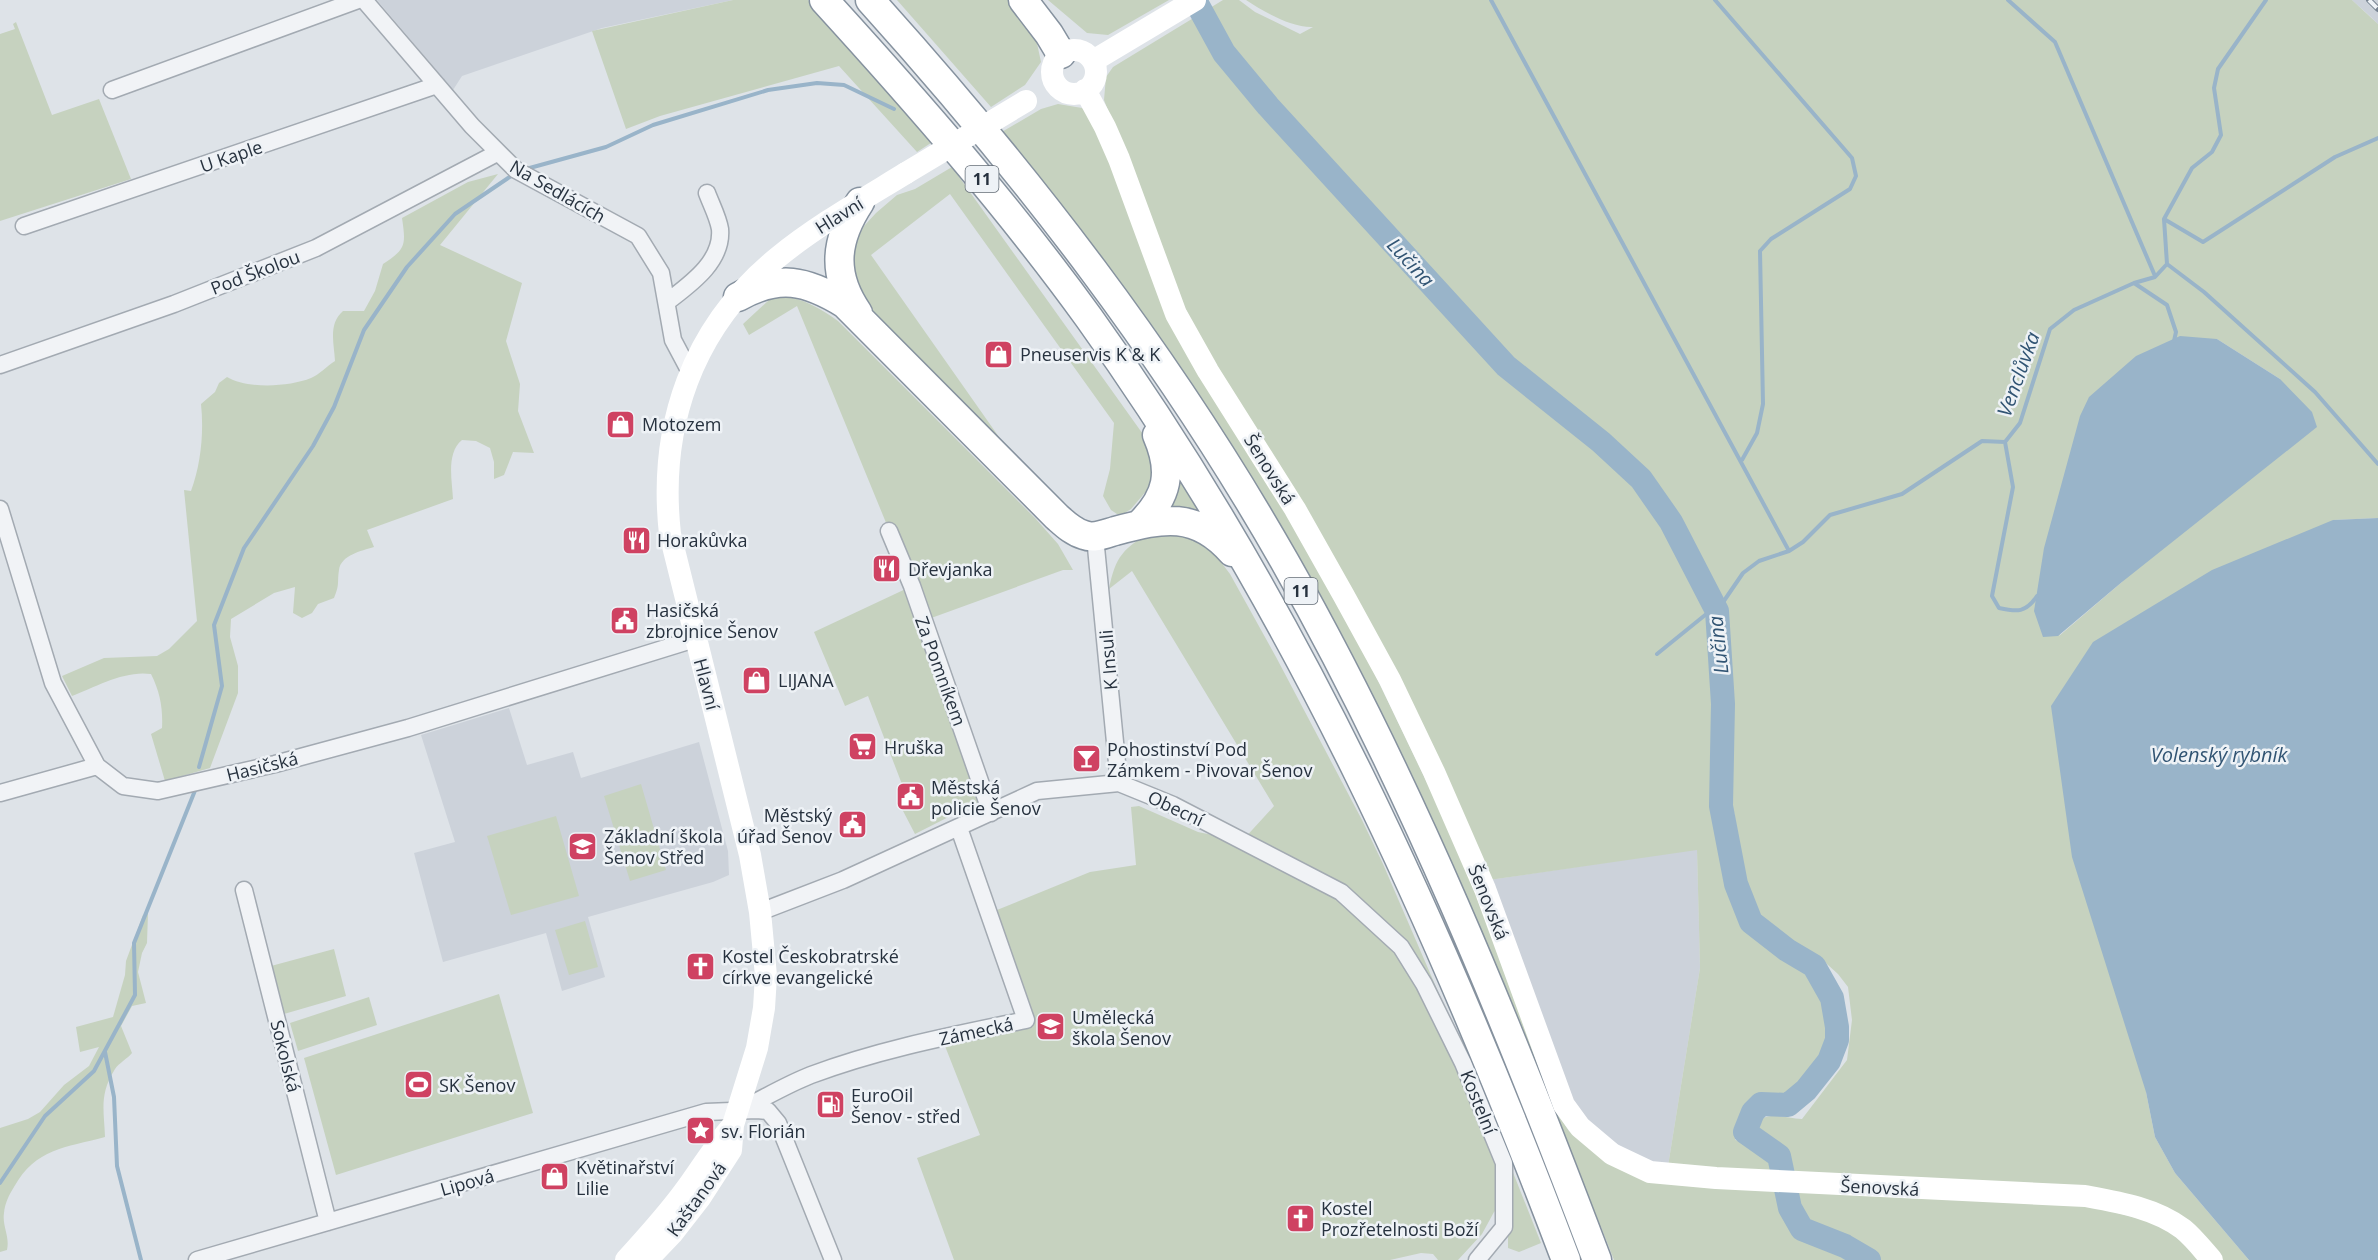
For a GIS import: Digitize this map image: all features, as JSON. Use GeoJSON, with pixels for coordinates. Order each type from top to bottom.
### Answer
{"type":"FeatureCollection","features":[{"type":"Feature","properties":{"kind":"highway","name":"11"},"geometry":{"type":"LineString","coordinates":[[824,0],[964,157],[1037,249],[1125,370],[1196,480],[1269,603],[1336,729],[1420,905],[1487,1061],[1566,1260]]}},
{"type":"Feature","properties":{"kind":"highway","name":"11"},"geometry":{"type":"LineString","coordinates":[[870,0],[994,143],[1116,298],[1225,462],[1284,560],[1326,636],[1410,805],[1508,1031],[1597,1260]]}},
{"type":"Feature","properties":{"kind":"highway"},"geometry":{"type":"LineString","coordinates":[[1023,0],[1062,54]]}},
{"type":"Feature","properties":{"kind":"highway"},"geometry":{"type":"LineString","coordinates":[[860,202],[845,229],[838,260],[845,290],[861,317]]}},
{"type":"Feature","properties":{"kind":"highway"},"geometry":{"type":"LineString","coordinates":[[738,297],[755,287],[772,282],[800,283],[828,293],[861,317],[1057,517],[1075,532],[1095,537],[1140,524],[1178,520],[1210,531],[1234,554],[1269,603]]}},
{"type":"Feature","properties":{"kind":"highway"},"geometry":{"type":"LineString","coordinates":[[1125,370],[1131,394],[1156,432],[1166,462],[1166,482],[1163,494],[1140,524]]}},
{"type":"Feature","properties":{"kind":"main road"},"geometry":{"type":"LineString","coordinates":[[1092,61],[1195,0]]}},
{"type":"Feature","properties":{"kind":"main road"},"geometry":{"type":"LineString","coordinates":[[1077,50],[1088,55],[1092,61],[1095,77],[1085,90],[1069,93],[1055,83],[1052,69],[1054,62],[1062,54],[1077,50]]}},
{"type":"Feature","properties":{"kind":"main road","name":"Hlavní"},"geometry":{"type":"LineString","coordinates":[[735,1119],[757,1048],[764,1008],[765,947],[740,811],[670,534],[667,491],[672,435],[679,402],[690,372],[711,333],[738,297],[779,256],[906,173],[1055,83]]}},
{"type":"Feature","properties":{"kind":"main road","name":"Šenovská"},"geometry":{"type":"LineString","coordinates":[[1085,90],[1119,159],[1176,314],[1295,509],[1339,586],[1390,680],[1434,772],[1485,889],[1564,1105],[1580,1127],[1612,1154],[1650,1172],[1716,1178],[2085,1196],[2120,1202],[2155,1214],[2182,1229],[2212,1260]]}},
{"type":"Feature","properties":{"kind":"main road","name":"Kaštanová"},"geometry":{"type":"LineString","coordinates":[[626,1260],[659,1224],[735,1119]]}},
{"type":"Feature","properties":{"kind":"main road","name":"Kaštanová"},"geometry":{"type":"LineString","coordinates":[[647,1260],[672,1234],[700,1198],[731,1150],[735,1119]]}},
{"type":"Feature","properties":{"kind":"street"},"geometry":{"type":"LineString","coordinates":[[112,90],[358,0]]}},
{"type":"Feature","properties":{"kind":"street","name":"Na Sedlácích"},"geometry":{"type":"LineString","coordinates":[[364,0],[497,153],[518,171],[638,236],[661,273],[674,340],[690,372]]}},
{"type":"Feature","properties":{"kind":"street","name":"U Kaple"},"geometry":{"type":"LineString","coordinates":[[24,226],[437,85]]}},
{"type":"Feature","properties":{"kind":"street","name":"Pod Školou"},"geometry":{"type":"LineString","coordinates":[[0,365],[174,304],[316,248],[497,153]]}},
{"type":"Feature","properties":{"kind":"street"},"geometry":{"type":"LineString","coordinates":[[667,302],[696,279],[711,261],[718,244],[720,229],[707,194]]}},
{"type":"Feature","properties":{"kind":"street","name":"Hasičská"},"geometry":{"type":"LineString","coordinates":[[0,509],[53,683],[97,766],[123,786],[158,791],[274,764],[408,728],[695,639]]}},
{"type":"Feature","properties":{"kind":"street","name":"Za Pomníkem"},"geometry":{"type":"LineString","coordinates":[[889,531],[912,586],[991,813]]}},
{"type":"Feature","properties":{"kind":"street","name":"K Insuli"},"geometry":{"type":"LineString","coordinates":[[1095,537],[1119,783]]}},
{"type":"Feature","properties":{"kind":"street"},"geometry":{"type":"LineString","coordinates":[[0,793],[97,766]]}},
{"type":"Feature","properties":{"kind":"street","name":"Obecní"},"geometry":{"type":"LineString","coordinates":[[760,912],[843,880],[1037,791],[1119,783],[1173,805],[1341,892],[1401,947]]}},
{"type":"Feature","properties":{"kind":"street","name":"Zámecká"},"geometry":{"type":"LineString","coordinates":[[735,1119],[808,1076],[831,1068],[919,1043],[1026,1020],[959,828]]}},
{"type":"Feature","properties":{"kind":"street","name":"Sokolská"},"geometry":{"type":"LineString","coordinates":[[244,890],[328,1222]]}},
{"type":"Feature","properties":{"kind":"street","name":"Kostelní"},"geometry":{"type":"LineString","coordinates":[[1401,947],[1424,984],[1463,1063],[1504,1163],[1504,1227],[1476,1260]]}},
{"type":"Feature","properties":{"kind":"street","name":"Lipová"},"geometry":{"type":"LineString","coordinates":[[197,1260],[706,1112],[735,1119],[757,1110],[768,1111],[778,1123],[833,1260]]}},
{"type":"Feature","properties":{"kind":"shaded area"},"geometry":{"type":"Polygon","coordinates":[[[377,0],[733,0],[602,28],[462,76],[453,90],[377,0]]]}},
{"type":"Feature","properties":{"kind":"shaded area"},"geometry":{"type":"Polygon","coordinates":[[[2352,0],[2378,0],[2378,24],[2371,17],[2352,0]]]}},
{"type":"Feature","properties":{"kind":"shaded area","name":"Základní škola Šenov Střed"},"geometry":{"type":"Polygon","coordinates":[[[509,708],[527,765],[573,752],[581,778],[699,742],[728,851],[729,875],[713,882],[588,917],[605,977],[562,991],[546,933],[443,962],[414,853],[455,842],[421,735],[509,708]]]}},
{"type":"Feature","properties":{"kind":"shaded area"},"geometry":{"type":"Polygon","coordinates":[[[1697,849],[1700,968],[1668,1166],[1645,1162],[1594,1129],[1571,1097],[1489,880],[1697,849]]]}},
{"type":"Feature","properties":{"kind":"green space"},"geometry":{"type":"Polygon","coordinates":[[[733,0],[808,0],[934,141],[917,152],[839,66],[660,116],[626,129],[592,31],[733,0]]]}},
{"type":"Feature","properties":{"kind":"green space"},"geometry":{"type":"Polygon","coordinates":[[[897,0],[1010,0],[1035,34],[1041,62],[1025,85],[991,107],[897,0]]]}},
{"type":"Feature","properties":{"kind":"green space"},"geometry":{"type":"Polygon","coordinates":[[[1048,0],[1169,0],[1108,35],[1087,33],[1048,0]]]}},
{"type":"Feature","properties":{"kind":"green space"},"geometry":{"type":"Polygon","coordinates":[[[1223,0],[1239,0],[1255,12],[1300,34],[1313,27],[1287,22],[1246,0],[2352,0],[2378,24],[2378,518],[2333,520],[2146,1092],[2155,1137],[2175,1173],[2249,1260],[2221,1260],[2183,1217],[1790,1173],[1779,1145],[1753,1130],[1757,1123],[1768,1117],[1802,1119],[1847,1060],[1852,1020],[1848,987],[1838,974],[1818,956],[1790,940],[1758,914],[1745,885],[1734,812],[1716,814],[1725,854],[1724,875],[1741,916],[1751,928],[1781,952],[1810,971],[1826,1001],[1830,1028],[1824,1052],[1793,1088],[1780,1097],[1759,1096],[1749,1106],[1735,1140],[1750,1144],[1768,1154],[1779,1172],[1668,1166],[1700,968],[1697,850],[1489,880],[1189,321],[1104,100],[1106,77],[1113,67],[1223,0]],[[2217,339],[2059,636],[2122,582],[2280,379],[2217,339]]]}},
{"type":"Feature","properties":{"kind":"green space"},"geometry":{"type":"Polygon","coordinates":[[[16,22],[52,115],[99,99],[131,179],[0,221],[0,34],[15,29],[13,24],[16,22]]]}},
{"type":"Feature","properties":{"kind":"green space"},"geometry":{"type":"Polygon","coordinates":[[[1058,104],[1082,108],[1087,112],[1126,196],[1341,604],[1473,878],[1551,1103],[1569,1131],[1625,1169],[2087,1205],[2148,1221],[2170,1232],[2203,1260],[1878,1260],[1842,1241],[1804,1226],[1795,1210],[1782,1210],[1789,1211],[1802,1232],[1863,1260],[1614,1260],[1353,665],[1000,133],[1041,109],[1058,104]]]}},
{"type":"Feature","properties":{"kind":"green space"},"geometry":{"type":"Polygon","coordinates":[[[952,167],[1150,444],[1154,482],[1131,509],[1120,516],[1111,510],[1103,496],[1110,469],[1114,423],[950,194],[871,255],[1006,447],[872,310],[851,272],[856,242],[864,226],[876,213],[897,195],[915,189],[952,167]]]}},
{"type":"Feature","properties":{"kind":"green space"},"geometry":{"type":"Polygon","coordinates":[[[498,174],[440,245],[522,283],[506,341],[520,384],[518,411],[534,453],[513,452],[504,475],[494,479],[494,462],[490,448],[476,441],[462,440],[457,445],[452,459],[453,499],[367,530],[374,547],[352,554],[343,561],[334,598],[318,604],[312,613],[302,618],[293,613],[295,587],[274,593],[231,619],[230,637],[238,666],[238,693],[210,768],[165,781],[151,734],[162,728],[162,721],[159,694],[151,674],[131,674],[72,696],[62,676],[104,658],[157,656],[169,649],[197,621],[184,490],[191,491],[197,470],[202,437],[201,404],[227,377],[235,381],[257,385],[280,385],[302,381],[320,373],[335,361],[333,334],[338,316],[343,311],[364,311],[375,291],[383,264],[403,246],[402,218],[468,182],[498,174]]]}},
{"type":"Feature","properties":{"kind":"green space"},"geometry":{"type":"Polygon","coordinates":[[[780,296],[811,304],[838,321],[1035,518],[1058,544],[1073,570],[1063,570],[923,621],[986,798],[915,834],[902,809],[922,800],[917,788],[905,792],[868,696],[845,706],[814,632],[912,586],[797,306],[749,335],[743,324],[769,300],[780,296]]]}},
{"type":"Feature","properties":{"kind":"green space"},"geometry":{"type":"Polygon","coordinates":[[[1180,480],[1200,513],[1168,509],[1180,480]]]}},
{"type":"Feature","properties":{"kind":"green space"},"geometry":{"type":"Polygon","coordinates":[[[1152,532],[1184,534],[1208,545],[1230,574],[1276,657],[1383,864],[1480,1089],[1541,1243],[1519,1252],[1508,1248],[1508,1198],[1494,1212],[1482,1234],[1458,1260],[1438,1260],[1433,1254],[1421,1253],[1390,1260],[954,1260],[917,1158],[980,1135],[943,1041],[1029,1022],[997,910],[1090,872],[1136,865],[1131,807],[1139,806],[1198,832],[1242,841],[1274,806],[1132,571],[1109,589],[1114,569],[1122,554],[1152,532]]]}},
{"type":"Feature","properties":{"kind":"green space"},"geometry":{"type":"Polygon","coordinates":[[[641,784],[666,870],[630,881],[604,796],[641,784]]]}},
{"type":"Feature","properties":{"kind":"green space"},"geometry":{"type":"Polygon","coordinates":[[[556,816],[579,896],[511,915],[487,836],[556,816]]]}},
{"type":"Feature","properties":{"kind":"green space"},"geometry":{"type":"Polygon","coordinates":[[[148,913],[147,943],[142,953],[138,972],[146,1003],[132,1006],[121,1026],[132,1053],[115,1069],[107,1087],[104,1102],[105,1137],[64,1147],[32,1164],[10,1193],[5,1206],[4,1218],[8,1245],[7,1250],[0,1252],[0,1128],[28,1119],[40,1112],[64,1085],[89,1066],[99,1047],[80,1052],[76,1027],[113,1017],[125,975],[126,961],[143,915],[148,913]]]}},
{"type":"Feature","properties":{"kind":"green space"},"geometry":{"type":"Polygon","coordinates":[[[585,921],[598,967],[569,975],[555,930],[585,921]]]}},
{"type":"Feature","properties":{"kind":"green space"},"geometry":{"type":"Polygon","coordinates":[[[334,949],[346,996],[284,1014],[271,966],[334,949]]]}},
{"type":"Feature","properties":{"kind":"green space","name":"SK Šenov"},"geometry":{"type":"Polygon","coordinates":[[[499,994],[533,1113],[336,1175],[304,1058],[499,994]]]}},
{"type":"Feature","properties":{"kind":"green space"},"geometry":{"type":"Polygon","coordinates":[[[369,997],[377,1025],[298,1051],[290,1023],[369,997]]]}},
{"type":"Feature","properties":{"kind":"water"},"geometry":{"type":"Polygon","coordinates":[[[2180,336],[2217,339],[2280,379],[2312,412],[2317,427],[2122,582],[2058,636],[2043,637],[2034,611],[2044,548],[2080,416],[2089,397],[2136,356],[2180,336]]]}},
{"type":"Feature","properties":{"kind":"water","name":"Volenský rybník"},"geometry":{"type":"Polygon","coordinates":[[[2378,518],[2378,1260],[2249,1260],[2175,1173],[2155,1137],[2146,1092],[2072,857],[2051,706],[2093,642],[2212,570],[2333,520],[2378,518]]]}},
{"type":"Feature","properties":{"kind":"waterway","name":"Venclůvka"},"geometry":{"type":"LineString","coordinates":[[1195,0],[1224,53],[1268,106],[1506,366],[1601,442],[1641,479],[1671,522],[1717,611],[1723,704],[1721,806],[1736,884],[1751,922],[1787,950],[1814,966],[1832,998],[1837,1027],[1837,1040],[1829,1061],[1806,1090],[1788,1105],[1761,1104],[1753,1112],[1745,1132],[1779,1156],[1790,1208],[1802,1229],[1845,1246],[1869,1260]]}},
{"type":"Feature","properties":{"kind":"waterway"},"geometry":{"type":"LineString","coordinates":[[1491,0],[1789,551]]}},
{"type":"Feature","properties":{"kind":"waterway"},"geometry":{"type":"LineString","coordinates":[[1715,0],[1852,158],[1856,176],[1850,189],[1771,239],[1760,251],[1763,404],[1757,433],[1742,460]]}},
{"type":"Feature","properties":{"kind":"waterway"},"geometry":{"type":"LineString","coordinates":[[2008,0],[2055,42],[2155,276]]}},
{"type":"Feature","properties":{"kind":"waterway","name":"Venclůvka"},"geometry":{"type":"LineString","coordinates":[[1717,611],[1743,573],[1759,561],[1789,551],[1803,542],[1830,515],[1902,494],[1982,441],[2005,442],[2020,423],[2050,329],[2074,310],[2134,283],[2155,277],[2167,264],[2164,219],[2192,168],[2212,152],[2221,135],[2214,88],[2218,69],[2266,0]]}},
{"type":"Feature","properties":{"kind":"waterway"},"geometry":{"type":"LineString","coordinates":[[526,169],[606,147],[653,125],[768,90],[817,83],[844,85],[894,109]]}},
{"type":"Feature","properties":{"kind":"waterway"},"geometry":{"type":"LineString","coordinates":[[2164,219],[2203,242],[2335,157],[2378,138]]}},
{"type":"Feature","properties":{"kind":"waterway"},"geometry":{"type":"LineString","coordinates":[[199,767],[222,686],[214,625],[244,548],[313,446],[334,407],[364,330],[407,267],[455,214],[514,174]]}},
{"type":"Feature","properties":{"kind":"waterway"},"geometry":{"type":"LineString","coordinates":[[2167,264],[2204,292],[2315,392],[2378,464]]}},
{"type":"Feature","properties":{"kind":"waterway"},"geometry":{"type":"LineString","coordinates":[[2134,283],[2167,305],[2176,332],[2174,341]]}},
{"type":"Feature","properties":{"kind":"waterway"},"geometry":{"type":"LineString","coordinates":[[2005,442],[2013,487],[1992,596],[1999,608],[2011,610],[2021,610],[2029,606],[2037,596]]}},
{"type":"Feature","properties":{"kind":"waterway","name":"Lučina"},"geometry":{"type":"LineString","coordinates":[[1657,654],[1715,607]]}},
{"type":"Feature","properties":{"kind":"waterway"},"geometry":{"type":"LineString","coordinates":[[0,1183],[45,1116],[94,1071],[135,995],[134,943],[196,788]]}},
{"type":"Feature","properties":{"kind":"waterway"},"geometry":{"type":"LineString","coordinates":[[105,1052],[114,1097],[117,1166],[141,1260]]}},
{"type":"Feature","properties":{"kind":"railway"},"geometry":{"type":"LineString","coordinates":[[2369,0],[2378,9]]}},
{"type":"Feature","properties":{"kind":"place","name":"Pneuservis K & K"},"geometry":{"type":"Point","coordinates":[999,354]}},
{"type":"Feature","properties":{"kind":"place","name":"Motozem"},"geometry":{"type":"Point","coordinates":[621,424]}},
{"type":"Feature","properties":{"kind":"place","name":"Horakůvka"},"geometry":{"type":"Point","coordinates":[636,540]}},
{"type":"Feature","properties":{"kind":"place","name":"Dřevjanka"},"geometry":{"type":"Point","coordinates":[887,569]}},
{"type":"Feature","properties":{"kind":"place","name":"Hasičská zbrojnice Šenov"},"geometry":{"type":"Point","coordinates":[625,620]}},
{"type":"Feature","properties":{"kind":"place","name":"LIJANA"},"geometry":{"type":"Point","coordinates":[757,680]}},
{"type":"Feature","properties":{"kind":"place","name":"Hruška"},"geometry":{"type":"Point","coordinates":[863,747]}},
{"type":"Feature","properties":{"kind":"place","name":"Pohostinství Pod Zámkem - Pivovar Šenov"},"geometry":{"type":"Point","coordinates":[1086,759]}},
{"type":"Feature","properties":{"kind":"place","name":"Městská policie Šenov"},"geometry":{"type":"Point","coordinates":[910,797]}},
{"type":"Feature","properties":{"kind":"place","name":"Městský úřad Šenov"},"geometry":{"type":"Point","coordinates":[853,825]}},
{"type":"Feature","properties":{"kind":"place","name":"Základní škola Šenov Střed"},"geometry":{"type":"Point","coordinates":[583,846]}},
{"type":"Feature","properties":{"kind":"place","name":"Kostel Českobratrské církve evangelické"},"geometry":{"type":"Point","coordinates":[701,966]}},
{"type":"Feature","properties":{"kind":"place","name":"Umělecká škola Šenov"},"geometry":{"type":"Point","coordinates":[1051,1027]}},
{"type":"Feature","properties":{"kind":"place","name":"SK Šenov"},"geometry":{"type":"Point","coordinates":[418,1085]}},
{"type":"Feature","properties":{"kind":"place","name":"EuroOil Šenov - střed"},"geometry":{"type":"Point","coordinates":[830,1105]}},
{"type":"Feature","properties":{"kind":"place","name":"sv. Florián"},"geometry":{"type":"Point","coordinates":[700,1131]}},
{"type":"Feature","properties":{"kind":"place","name":"Květinařství Lilie"},"geometry":{"type":"Point","coordinates":[555,1177]}},
{"type":"Feature","properties":{"kind":"place","name":"Kostel Prozřetelnosti Boží"},"geometry":{"type":"Point","coordinates":[1300,1218]}}]}
